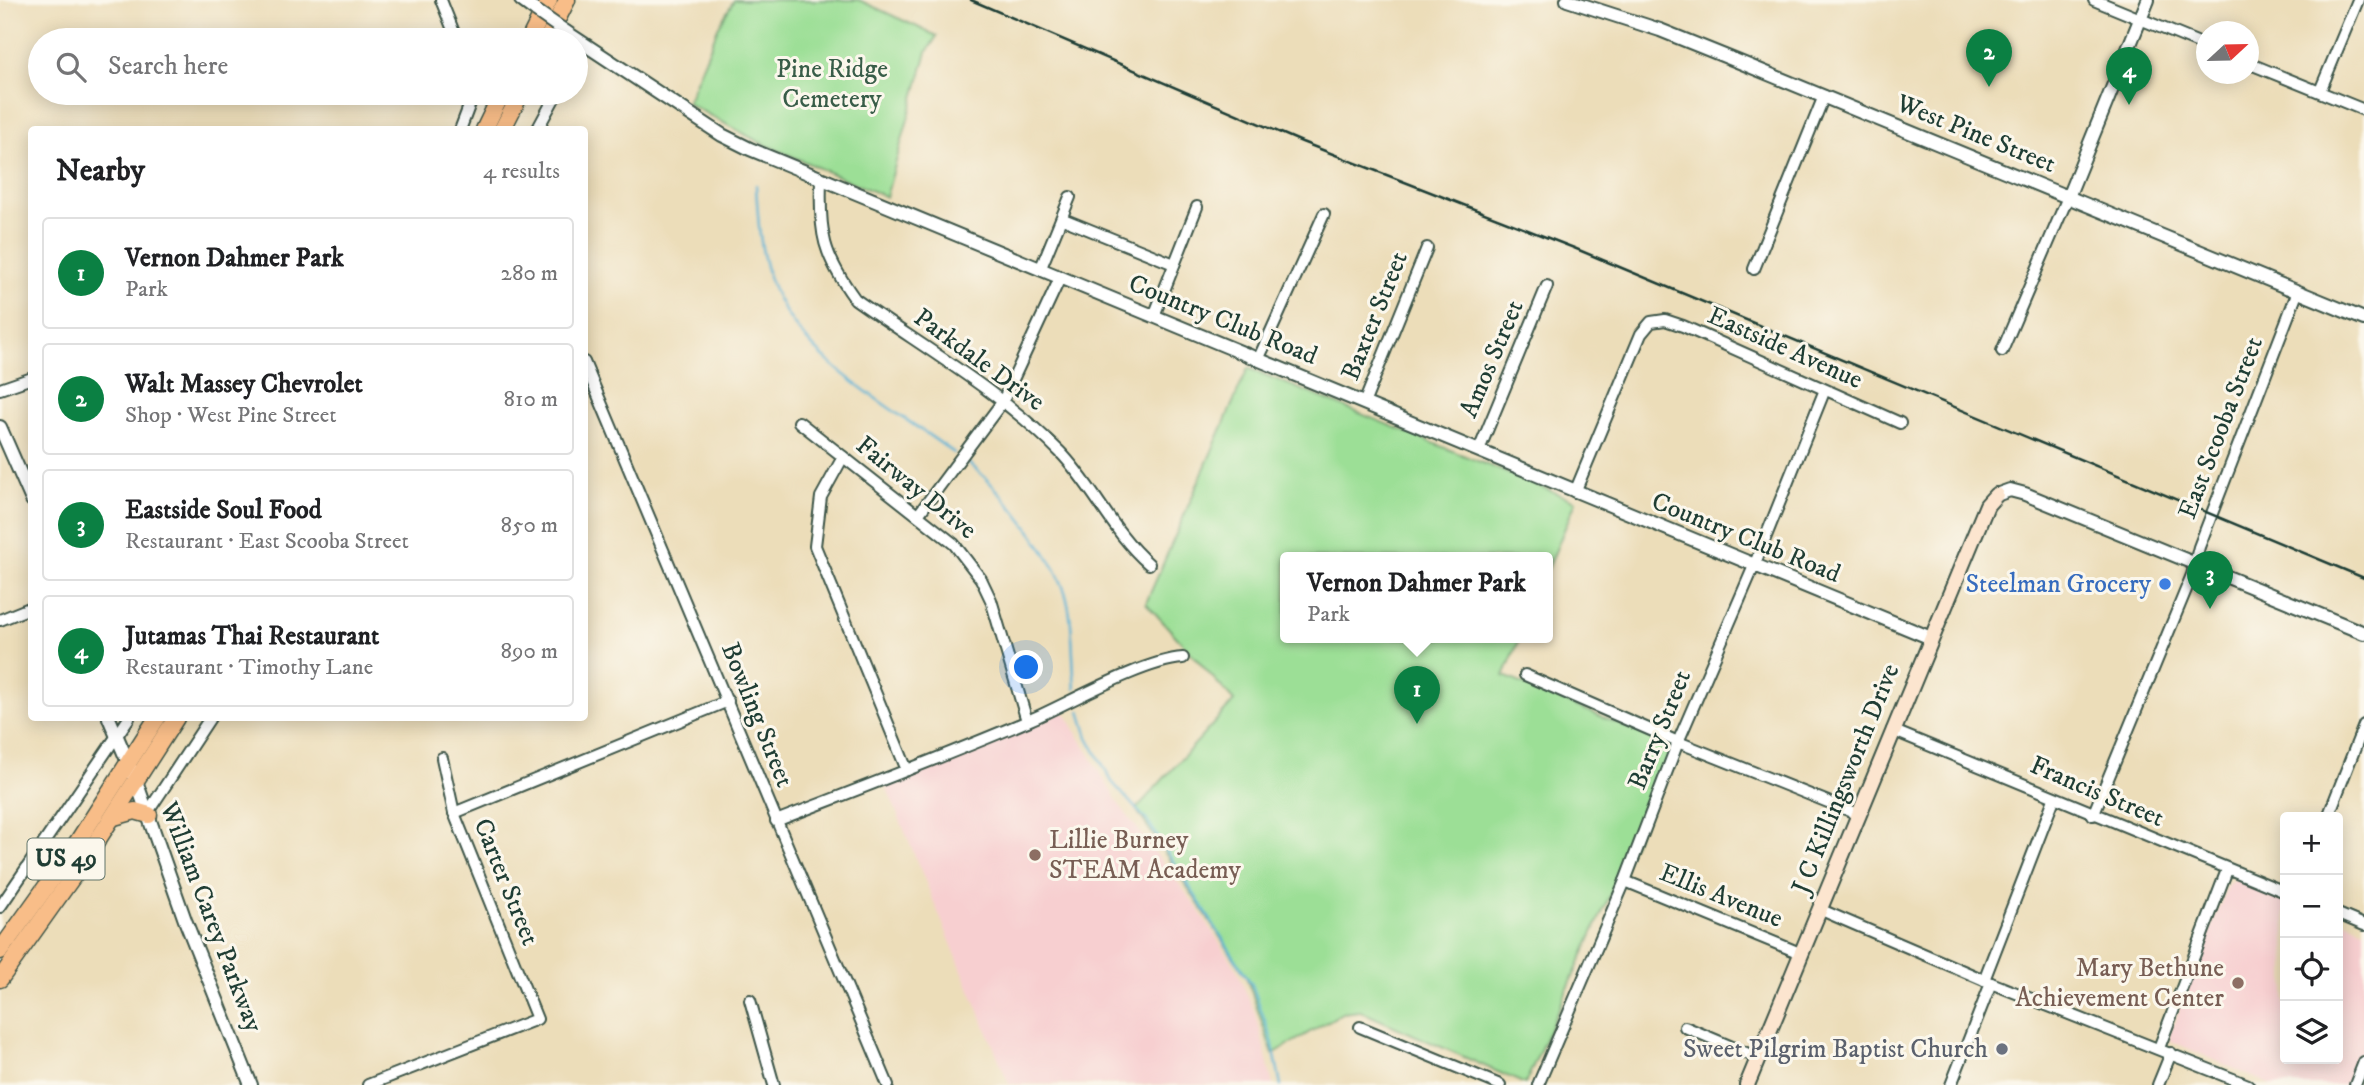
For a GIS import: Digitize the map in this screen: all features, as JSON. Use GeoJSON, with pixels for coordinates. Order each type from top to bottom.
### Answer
{"type":"FeatureCollection","features":[{"type":"Feature","properties":{"kind":"main road"},"geometry":{"type":"LineString","coordinates":[[553,28],[567,0]]}},
{"type":"Feature","properties":{"kind":"main road"},"geometry":{"type":"LineString","coordinates":[[534,28],[543,5]]}},
{"type":"Feature","properties":{"kind":"main road"},"geometry":{"type":"LineString","coordinates":[[486,126],[496,105]]}},
{"type":"Feature","properties":{"kind":"main road"},"geometry":{"type":"LineString","coordinates":[[504,126],[515,105]]}},
{"type":"Feature","properties":{"kind":"main road","name":"J C Killingsworth Drive"},"geometry":{"type":"LineString","coordinates":[[1747,1085],[1892,730],[1987,505],[1996,495]]}},
{"type":"Feature","properties":{"kind":"main road","name":"US 49"},"geometry":{"type":"LineString","coordinates":[[0,951],[156,721]]}},
{"type":"Feature","properties":{"kind":"main road","name":"US 49"},"geometry":{"type":"LineString","coordinates":[[0,978],[114,817],[174,721]]}},
{"type":"Feature","properties":{"kind":"main road"},"geometry":{"type":"LineString","coordinates":[[114,817],[135,811],[148,814]]}},
{"type":"Feature","properties":{"kind":"street"},"geometry":{"type":"LineString","coordinates":[[440,0],[452,28]]}},
{"type":"Feature","properties":{"kind":"street","name":"Country Club Road"},"geometry":{"type":"LineString","coordinates":[[521,0],[543,5],[563,28]]}},
{"type":"Feature","properties":{"kind":"street","name":"West Pine Street"},"geometry":{"type":"LineString","coordinates":[[1567,0],[1660,30],[2364,319]]}},
{"type":"Feature","properties":{"kind":"street"},"geometry":{"type":"LineString","coordinates":[[2094,0],[2196,42]]}},
{"type":"Feature","properties":{"kind":"street"},"geometry":{"type":"LineString","coordinates":[[2002,351],[2148,0]]}},
{"type":"Feature","properties":{"kind":"street"},"geometry":{"type":"LineString","coordinates":[[2320,91],[2358,0]]}},
{"type":"Feature","properties":{"kind":"street","name":"Country Club Road"},"geometry":{"type":"LineString","coordinates":[[588,47],[722,135],[821,180],[1258,360],[1365,401],[1576,492],[1931,638]]}},
{"type":"Feature","properties":{"kind":"street"},"geometry":{"type":"LineString","coordinates":[[2259,66],[2364,110]]}},
{"type":"Feature","properties":{"kind":"street"},"geometry":{"type":"LineString","coordinates":[[1754,270],[1824,96]]}},
{"type":"Feature","properties":{"kind":"street"},"geometry":{"type":"LineString","coordinates":[[462,126],[469,105]]}},
{"type":"Feature","properties":{"kind":"street"},"geometry":{"type":"LineString","coordinates":[[539,126],[551,105]]}},
{"type":"Feature","properties":{"kind":"street","name":"Parkdale Drive"},"geometry":{"type":"LineString","coordinates":[[821,180],[821,236],[839,278],[855,299],[1003,401],[1061,453],[1079,474],[1115,529],[1149,564]]}},
{"type":"Feature","properties":{"kind":"street"},"geometry":{"type":"LineString","coordinates":[[1040,270],[1070,197]]}},
{"type":"Feature","properties":{"kind":"street"},"geometry":{"type":"LineString","coordinates":[[1154,316],[1196,207]]}},
{"type":"Feature","properties":{"kind":"street"},"geometry":{"type":"LineString","coordinates":[[1258,360],[1324,214]]}},
{"type":"Feature","properties":{"kind":"street"},"geometry":{"type":"LineString","coordinates":[[1063,219],[1174,264]]}},
{"type":"Feature","properties":{"kind":"street","name":"Baxter Street"},"geometry":{"type":"LineString","coordinates":[[1365,401],[1427,248]]}},
{"type":"Feature","properties":{"kind":"street"},"geometry":{"type":"LineString","coordinates":[[918,515],[1003,401],[1060,278]]}},
{"type":"Feature","properties":{"kind":"street","name":"Amos Street"},"geometry":{"type":"LineString","coordinates":[[1479,450],[1547,286]]}},
{"type":"Feature","properties":{"kind":"street","name":"East Scooba Street"},"geometry":{"type":"LineString","coordinates":[[2093,815],[2195,563],[2298,291]]}},
{"type":"Feature","properties":{"kind":"street","name":"Eastside Avenue"},"geometry":{"type":"LineString","coordinates":[[1576,492],[1641,334],[1651,321],[1665,320],[1683,326],[1824,392],[1900,423]]}},
{"type":"Feature","properties":{"kind":"street"},"geometry":{"type":"LineString","coordinates":[[0,389],[28,378]]}},
{"type":"Feature","properties":{"kind":"street","name":"Bowling Street"},"geometry":{"type":"LineString","coordinates":[[588,383],[728,701],[888,1085]]}},
{"type":"Feature","properties":{"kind":"street","name":"Barry Street"},"geometry":{"type":"LineString","coordinates":[[1538,1085],[1625,881],[1678,742],[1754,566],[1824,392]]}},
{"type":"Feature","properties":{"kind":"street","name":"Fairway Drive"},"geometry":{"type":"LineString","coordinates":[[799,422],[954,544],[981,579],[991,600],[1027,721]]}},
{"type":"Feature","properties":{"kind":"street"},"geometry":{"type":"LineString","coordinates":[[0,427],[28,491]]}},
{"type":"Feature","properties":{"kind":"street"},"geometry":{"type":"LineString","coordinates":[[843,457],[821,497],[815,546],[907,770]]}},
{"type":"Feature","properties":{"kind":"street"},"geometry":{"type":"LineString","coordinates":[[1996,495],[2010,489],[2025,494],[2364,633]]}},
{"type":"Feature","properties":{"kind":"street"},"geometry":{"type":"LineString","coordinates":[[0,620],[28,609]]}},
{"type":"Feature","properties":{"kind":"street"},"geometry":{"type":"LineString","coordinates":[[776,821],[1027,721],[1146,667],[1167,659],[1183,658]]}},
{"type":"Feature","properties":{"kind":"street"},"geometry":{"type":"LineString","coordinates":[[1525,675],[1678,742],[1858,814]]}},
{"type":"Feature","properties":{"kind":"street"},"geometry":{"type":"LineString","coordinates":[[454,813],[728,701]]}},
{"type":"Feature","properties":{"kind":"street","name":"William Carey Parkway"},"geometry":{"type":"LineString","coordinates":[[110,721],[136,781],[185,920],[251,1085]]}},
{"type":"Feature","properties":{"kind":"street"},"geometry":{"type":"LineString","coordinates":[[0,906],[127,721]]}},
{"type":"Feature","properties":{"kind":"street"},"geometry":{"type":"LineString","coordinates":[[148,814],[208,721]]}},
{"type":"Feature","properties":{"kind":"street"},"geometry":{"type":"LineString","coordinates":[[2330,812],[2364,725]]}},
{"type":"Feature","properties":{"kind":"street","name":"Francis Street"},"geometry":{"type":"LineString","coordinates":[[1892,730],[2280,890]]}},
{"type":"Feature","properties":{"kind":"street","name":"Carter Street"},"geometry":{"type":"LineString","coordinates":[[398,1080],[537,1019],[454,813],[442,758]]}},
{"type":"Feature","properties":{"kind":"street"},"geometry":{"type":"LineString","coordinates":[[1951,1085],[2054,799]]}},
{"type":"Feature","properties":{"kind":"street"},"geometry":{"type":"LineString","coordinates":[[2159,1048],[2227,870]]}},
{"type":"Feature","properties":{"kind":"street","name":"Ellis Avenue"},"geometry":{"type":"LineString","coordinates":[[1625,881],[1800,953]]}},
{"type":"Feature","properties":{"kind":"street"},"geometry":{"type":"LineString","coordinates":[[1819,909],[1988,982],[2248,1085]]}},
{"type":"Feature","properties":{"kind":"street"},"geometry":{"type":"LineString","coordinates":[[2343,916],[2364,925]]}},
{"type":"Feature","properties":{"kind":"street"},"geometry":{"type":"LineString","coordinates":[[750,1000],[774,1085]]}},
{"type":"Feature","properties":{"kind":"street"},"geometry":{"type":"LineString","coordinates":[[1360,1027],[1500,1085]]}},
{"type":"Feature","properties":{"kind":"street"},"geometry":{"type":"LineString","coordinates":[[1685,1027],[1758,1058]]}},
{"type":"Feature","properties":{"kind":"street"},"geometry":{"type":"LineString","coordinates":[[2158,1085],[2171,1053]]}},
{"type":"Feature","properties":{"kind":"street"},"geometry":{"type":"LineString","coordinates":[[2355,1085],[2364,1062]]}},
{"type":"Feature","properties":{"kind":"street"},"geometry":{"type":"LineString","coordinates":[[368,1085],[398,1080]]}},
{"type":"Feature","properties":{"kind":"shaded area","name":"Lillie Burney STEAM Academy"},"geometry":{"type":"Polygon","coordinates":[[[1064,711],[1118,803],[1196,906],[1236,968],[1257,1018],[1273,1085],[1009,1084],[886,786],[1064,711]]]}},
{"type":"Feature","properties":{"kind":"shaded area","name":"Mary Bethune Achievement Center"},"geometry":{"type":"Polygon","coordinates":[[[2238,879],[2280,896],[2280,1064],[2343,1064],[2343,920],[2364,929],[2364,1048],[2349,1085],[2271,1085],[2171,1041],[2169,1036],[2228,884],[2238,879]]]}},
{"type":"Feature","properties":{"kind":"green space","name":"Pine Ridge Cemetery"},"geometry":{"type":"Polygon","coordinates":[[[734,0],[859,0],[937,36],[927,52],[886,197],[759,142],[687,103],[718,28],[734,0]]]}},
{"type":"Feature","properties":{"kind":"green space"},"geometry":{"type":"Polygon","coordinates":[[[1248,368],[1576,501],[1553,557],[1553,552],[1280,552],[1280,643],[1518,643],[1504,676],[1676,748],[1525,1084],[1360,1011],[1342,1013],[1273,1054],[1246,976],[1136,809],[1234,701],[1146,603],[1248,368]]]}},
{"type":"Feature","properties":{"kind":"waterway"},"geometry":{"type":"LineString","coordinates":[[756,185],[766,265],[774,290],[788,316],[806,340],[853,382],[954,453]]}},
{"type":"Feature","properties":{"kind":"waterway"},"geometry":{"type":"LineString","coordinates":[[967,462],[1009,504],[1037,540],[1058,576],[1070,615],[1075,689]]}},
{"type":"Feature","properties":{"kind":"waterway"},"geometry":{"type":"LineString","coordinates":[[1080,711],[1088,737],[1112,782],[1148,822],[1252,985],[1272,1041],[1281,1085]]}},
{"type":"Feature","properties":{"kind":"railway"},"geometry":{"type":"LineString","coordinates":[[971,0],[1302,142],[1574,248],[2364,578]]}},
{"type":"Feature","properties":{"kind":"place","name":"Walt Massey Chevrolet"},"geometry":{"type":"Point","coordinates":[1989,87]}},
{"type":"Feature","properties":{"kind":"place","name":"Jutamas Thai Restaurant"},"geometry":{"type":"Point","coordinates":[2129,105]}},
{"type":"Feature","properties":{"kind":"place","name":"Steelman Grocery"},"geometry":{"type":"Point","coordinates":[2165,584]}},
{"type":"Feature","properties":{"kind":"place","name":"Eastside Soul Food"},"geometry":{"type":"Point","coordinates":[2210,609]}},
{"type":"Feature","properties":{"kind":"place","name":"Vernon Dahmer Park"},"geometry":{"type":"Point","coordinates":[1417,724]}},
{"type":"Feature","properties":{"kind":"place","name":"Lillie Burney STEAM Academy"},"geometry":{"type":"Point","coordinates":[1035,855]}},
{"type":"Feature","properties":{"kind":"place","name":"Mary Bethune Achievement Center"},"geometry":{"type":"Point","coordinates":[2238,983]}},
{"type":"Feature","properties":{"kind":"place","name":"Sweet Pilgrim Baptist Church"},"geometry":{"type":"Point","coordinates":[2002,1049]}}]}
